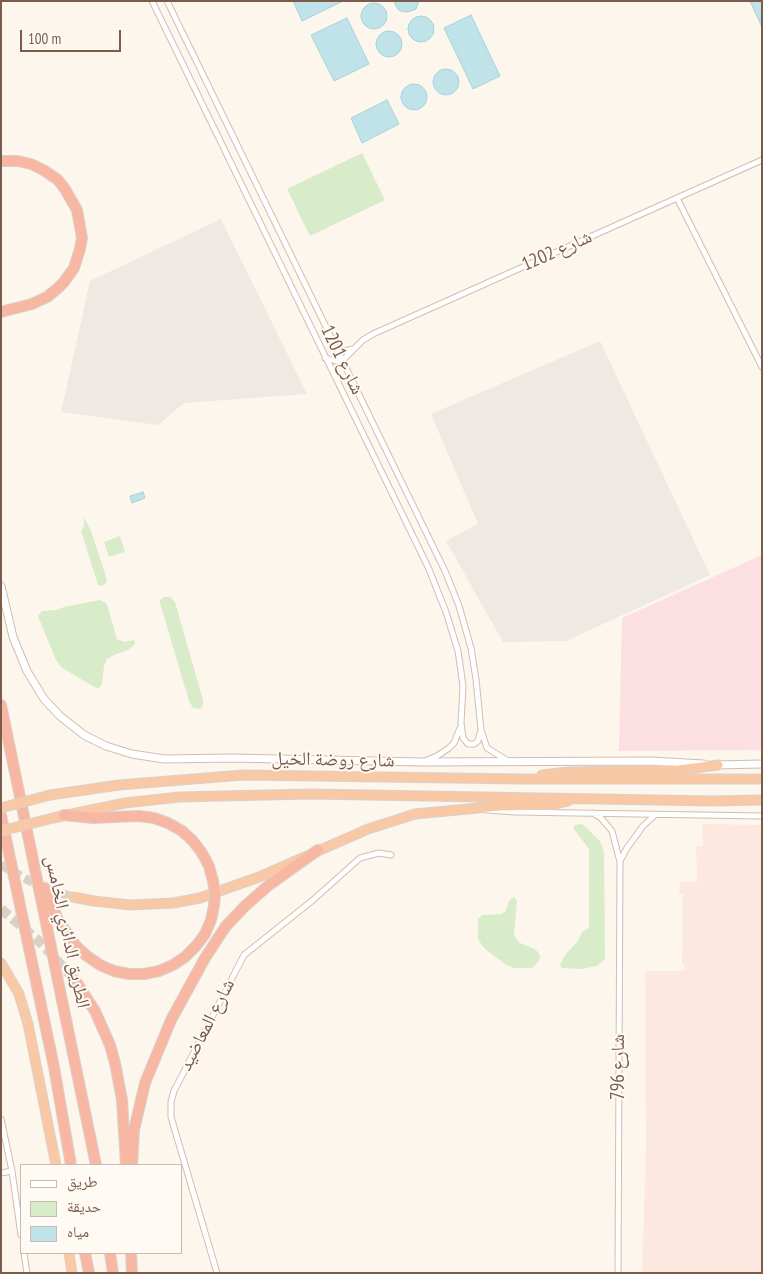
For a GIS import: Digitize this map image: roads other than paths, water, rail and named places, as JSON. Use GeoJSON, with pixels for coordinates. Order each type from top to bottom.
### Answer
{"type":"FeatureCollection","features":[{"type":"Feature","properties":{"kind":"highway"},"geometry":{"type":"LineString","coordinates":[[1,161],[18,161],[31,164],[58,180],[65,188],[77,210],[82,238],[74,268],[57,289],[47,297],[32,304],[1,312]]}},
{"type":"Feature","properties":{"kind":"highway","name":"الطريق الدائري الخامس"},"geometry":{"type":"LineString","coordinates":[[1,705],[96,1164]]}},
{"type":"Feature","properties":{"kind":"highway"},"geometry":{"type":"LineString","coordinates":[[522,779],[567,772],[678,770],[718,765]]}},
{"type":"Feature","properties":{"kind":"highway","name":"شارع روضة الخيل"},"geometry":{"type":"LineString","coordinates":[[1,808],[50,795],[119,785],[243,775],[762,780]]}},
{"type":"Feature","properties":{"kind":"highway","name":"شارع روضة الخيل"},"geometry":{"type":"LineString","coordinates":[[1,831],[126,803],[180,797],[311,794],[714,801],[762,800]]}},
{"type":"Feature","properties":{"kind":"highway"},"geometry":{"type":"LineString","coordinates":[[73,897],[112,904],[140,905],[173,903],[200,898],[259,877],[388,821],[415,814],[470,808],[549,805],[578,798]]}},
{"type":"Feature","properties":{"kind":"highway"},"geometry":{"type":"LineString","coordinates":[[1,815],[50,1048],[71,1164]]}},
{"type":"Feature","properties":{"kind":"highway"},"geometry":{"type":"LineString","coordinates":[[34,861],[51,904],[68,935],[86,956],[114,971],[129,974],[159,971],[185,957],[205,934],[214,906],[215,893],[213,881],[209,866],[198,847],[182,831],[154,818],[139,816],[59,817]]}},
{"type":"Feature","properties":{"kind":"highway"},"geometry":{"type":"LineString","coordinates":[[132,1164],[134,1130],[145,1083],[171,1020],[205,958],[226,926],[245,906],[269,885],[318,850]]}},
{"type":"Feature","properties":{"kind":"highway"},"geometry":{"type":"LineString","coordinates":[[1,963],[19,994],[28,1024],[56,1164]]}},
{"type":"Feature","properties":{"kind":"highway"},"geometry":{"type":"LineString","coordinates":[[75,980],[95,1011],[110,1045],[115,1063],[122,1100],[126,1164]]}},
{"type":"Feature","properties":{"kind":"highway"},"geometry":{"type":"LineString","coordinates":[[69,1254],[72,1273]]}},
{"type":"Feature","properties":{"kind":"highway"},"geometry":{"type":"LineString","coordinates":[[85,1254],[89,1273]]}},
{"type":"Feature","properties":{"kind":"highway"},"geometry":{"type":"LineString","coordinates":[[110,1254],[113,1273]]}},
{"type":"Feature","properties":{"kind":"highway"},"geometry":{"type":"LineString","coordinates":[[131,1254],[132,1273]]}},
{"type":"Feature","properties":{"kind":"street","name":"شارع 1201"},"geometry":{"type":"LineString","coordinates":[[152,1],[428,567],[446,612],[462,671],[464,697],[461,723],[458,735],[449,748],[423,762]]}},
{"type":"Feature","properties":{"kind":"street","name":"شارع 1201"},"geometry":{"type":"LineString","coordinates":[[167,1],[445,570],[459,606],[471,648],[481,730],[487,748],[509,761]]}},
{"type":"Feature","properties":{"kind":"street","name":"شارع 1202"},"geometry":{"type":"LineString","coordinates":[[342,360],[373,334],[762,160]]}},
{"type":"Feature","properties":{"kind":"street"},"geometry":{"type":"LineString","coordinates":[[238,175],[249,169]]}},
{"type":"Feature","properties":{"kind":"street"},"geometry":{"type":"LineString","coordinates":[[677,198],[762,366]]}},
{"type":"Feature","properties":{"kind":"street"},"geometry":{"type":"LineString","coordinates":[[335,347],[345,350],[356,347]]}},
{"type":"Feature","properties":{"kind":"street"},"geometry":{"type":"LineString","coordinates":[[325,358],[337,361],[342,360]]}},
{"type":"Feature","properties":{"kind":"street","name":"شارع روضة الخيل"},"geometry":{"type":"LineString","coordinates":[[1,586],[13,637],[27,671],[44,699],[60,716],[84,735],[106,746],[132,754],[164,759],[232,758],[423,762],[509,761],[652,762],[718,765],[762,764]]}},
{"type":"Feature","properties":{"kind":"street","name":"شارع 1201"},"geometry":{"type":"LineString","coordinates":[[461,723],[463,738],[468,744],[476,743],[481,730]]}},
{"type":"Feature","properties":{"kind":"street"},"geometry":{"type":"LineString","coordinates":[[470,808],[515,812],[762,816]]}},
{"type":"Feature","properties":{"kind":"street","name":"شارع 796"},"geometry":{"type":"LineString","coordinates":[[593,813],[601,818],[612,831],[620,862],[618,1273]]}},
{"type":"Feature","properties":{"kind":"street","name":"شارع 796"},"geometry":{"type":"LineString","coordinates":[[620,862],[629,844],[648,820],[655,815]]}},
{"type":"Feature","properties":{"kind":"street","name":"شارع المعاضيد"},"geometry":{"type":"LineString","coordinates":[[217,1273],[171,1118],[171,1102],[174,1091],[244,956],[313,900],[360,858],[379,853],[391,855]]}},
{"type":"Feature","properties":{"kind":"street"},"geometry":{"type":"LineString","coordinates":[[1,1119],[12,1171],[20,1228]]}},
{"type":"Feature","properties":{"kind":"street"},"geometry":{"type":"LineString","coordinates":[[1,1173],[12,1171]]}},
{"type":"Feature","properties":{"kind":"street"},"geometry":{"type":"LineString","coordinates":[[24,1254],[27,1273]]}},
{"type":"Feature","properties":{"kind":"water"},"geometry":{"type":"Polygon","coordinates":[[[293,1],[343,1],[302,21],[293,1]]]}},
{"type":"Feature","properties":{"kind":"water"},"geometry":{"type":"Polygon","coordinates":[[[394,1],[419,1],[416,9],[408,12],[400,11],[394,1]]]}},
{"type":"Feature","properties":{"kind":"water"},"geometry":{"type":"Polygon","coordinates":[[[750,1],[762,1],[762,27],[750,1]]]}},
{"type":"Feature","properties":{"kind":"water"},"geometry":{"type":"Polygon","coordinates":[[[374,3],[383,7],[387,16],[383,25],[374,29],[365,25],[361,16],[365,7],[374,3]]]}},
{"type":"Feature","properties":{"kind":"water"},"geometry":{"type":"Polygon","coordinates":[[[471,15],[500,76],[473,89],[444,28],[471,15]]]}},
{"type":"Feature","properties":{"kind":"water"},"geometry":{"type":"Polygon","coordinates":[[[421,16],[430,20],[434,29],[430,38],[421,42],[412,38],[408,29],[412,20],[421,16]]]}},
{"type":"Feature","properties":{"kind":"water"},"geometry":{"type":"Polygon","coordinates":[[[347,18],[369,64],[334,81],[311,35],[347,18]]]}},
{"type":"Feature","properties":{"kind":"water"},"geometry":{"type":"Polygon","coordinates":[[[389,31],[398,35],[402,44],[398,53],[389,57],[380,53],[376,44],[380,35],[389,31]]]}},
{"type":"Feature","properties":{"kind":"water"},"geometry":{"type":"Polygon","coordinates":[[[446,69],[455,73],[459,82],[455,91],[446,95],[437,91],[433,82],[437,73],[446,69]]]}},
{"type":"Feature","properties":{"kind":"water"},"geometry":{"type":"Polygon","coordinates":[[[414,84],[423,88],[427,97],[423,106],[414,110],[405,106],[401,97],[405,88],[414,84]]]}},
{"type":"Feature","properties":{"kind":"water"},"geometry":{"type":"Polygon","coordinates":[[[387,100],[399,124],[362,143],[351,118],[387,100]]]}},
{"type":"Feature","properties":{"kind":"water"},"geometry":{"type":"Polygon","coordinates":[[[143,492],[145,498],[132,503],[130,496],[143,492]]]}},
{"type":"Feature","properties":{"kind":"tunnel"},"geometry":{"type":"LineString","coordinates":[[1,865],[50,890],[73,897]]}},
{"type":"Feature","properties":{"kind":"tunnel"},"geometry":{"type":"LineString","coordinates":[[1,909],[40,942],[75,980]]}}]}
